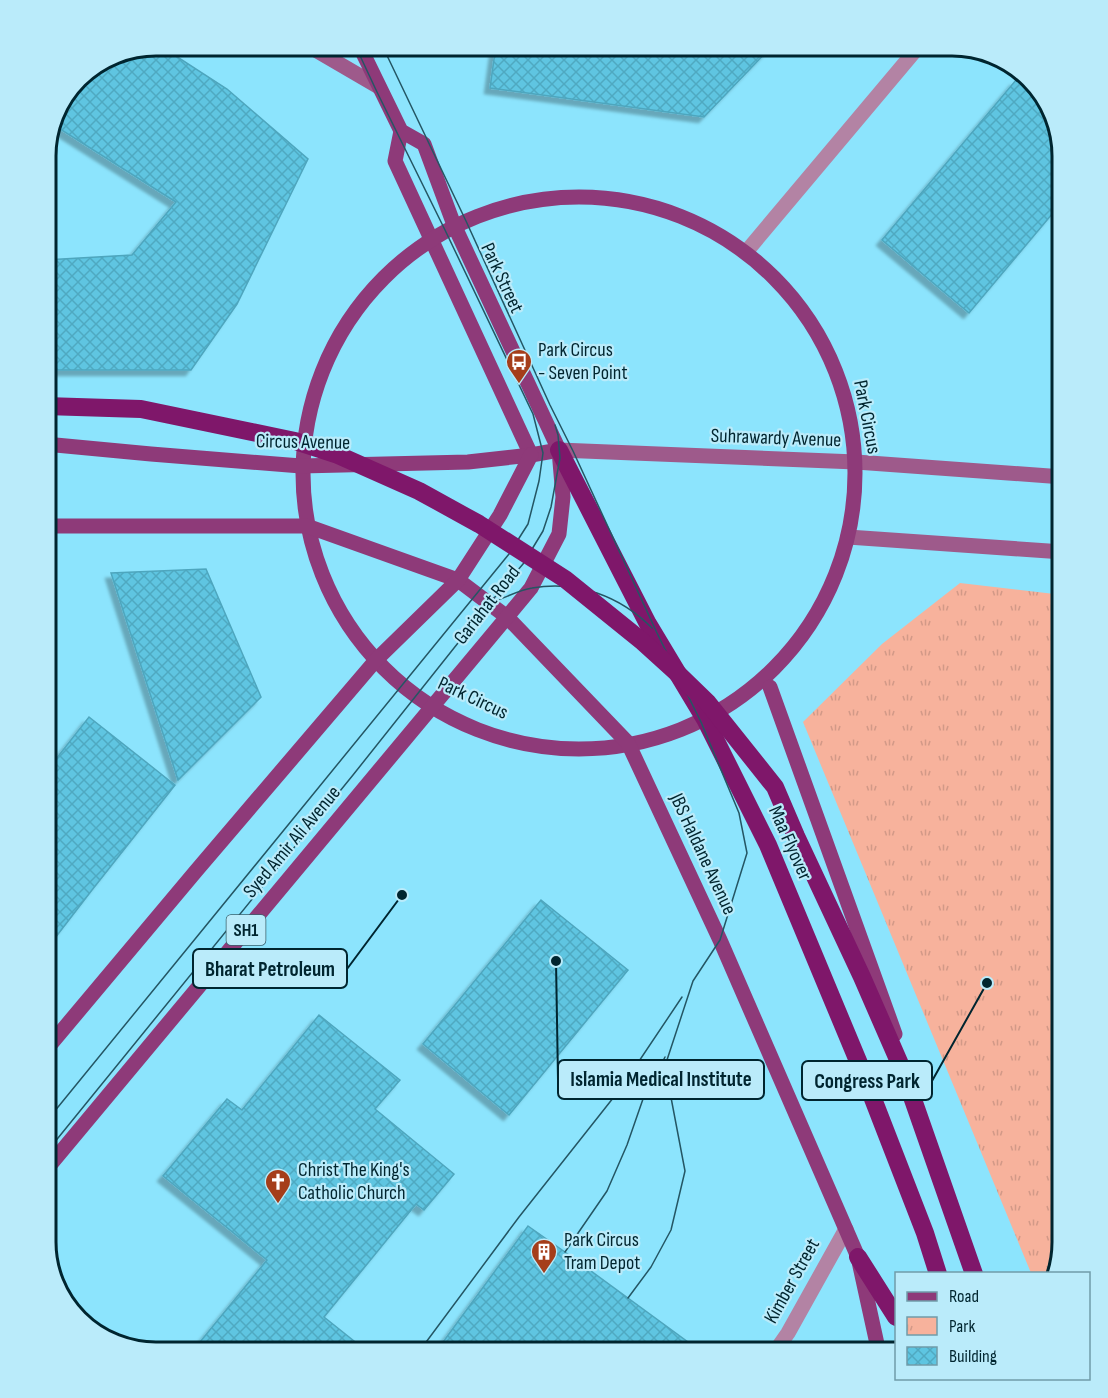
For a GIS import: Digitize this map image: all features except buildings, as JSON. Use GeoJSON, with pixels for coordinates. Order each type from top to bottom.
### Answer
{"type":"FeatureCollection","features":[{"type":"Feature","properties":{"kind":"highway"},"geometry":{"type":"LineString","coordinates":[[56,406],[141,409],[295,441],[338,455],[419,491],[479,524],[565,579],[659,656],[708,703],[775,787],[903,1071],[973,1272]]}},
{"type":"Feature","properties":{"kind":"highway","name":"Maa Flyover"},"geometry":{"type":"LineString","coordinates":[[559,450],[648,624],[705,719],[768,845],[863,1073],[925,1233],[937,1272]]}},
{"type":"Feature","properties":{"kind":"highway"},"geometry":{"type":"LineString","coordinates":[[858,1257],[895,1314]]}},
{"type":"Feature","properties":{"kind":"main road"},"geometry":{"type":"LineString","coordinates":[[326,56],[379,87]]}},
{"type":"Feature","properties":{"kind":"main road","name":"Park Street"},"geometry":{"type":"LineString","coordinates":[[364,56],[401,131],[424,144],[454,225],[559,450]]}},
{"type":"Feature","properties":{"kind":"main road"},"geometry":{"type":"LineString","coordinates":[[401,131],[394,160],[531,455]]}},
{"type":"Feature","properties":{"kind":"main road","name":"Park Circus"},"geometry":{"type":"LineString","coordinates":[[603,197],[679,214],[746,252],[803,310],[840,382],[856,462],[848,537],[819,611],[786,666],[770,687],[705,719],[689,730],[593,748],[537,745],[483,731],[433,706],[376,660],[333,598],[307,526],[301,466],[316,382],[348,318],[395,265],[454,225],[527,200],[603,197]]}},
{"type":"Feature","properties":{"kind":"main road","name":"Circus Avenue"},"geometry":{"type":"LineString","coordinates":[[56,445],[301,466],[468,462],[559,450]]}},
{"type":"Feature","properties":{"kind":"main road","name":"Suhrawardy Avenue"},"geometry":{"type":"LineString","coordinates":[[559,450],[856,462],[1052,476]]}},
{"type":"Feature","properties":{"kind":"main road","name":"Gariahat Road"},"geometry":{"type":"LineString","coordinates":[[433,706],[531,588],[559,534],[563,497],[559,450]]}},
{"type":"Feature","properties":{"kind":"main road","name":"Gariahat Road"},"geometry":{"type":"LineString","coordinates":[[376,660],[458,580],[500,515],[531,455]]}},
{"type":"Feature","properties":{"kind":"main road"},"geometry":{"type":"LineString","coordinates":[[56,526],[307,526]]}},
{"type":"Feature","properties":{"kind":"main road","name":"JBS Haldane Avenue"},"geometry":{"type":"LineString","coordinates":[[307,526],[458,580],[507,617],[628,743],[720,940],[858,1257],[877,1342]]}},
{"type":"Feature","properties":{"kind":"main road"},"geometry":{"type":"LineString","coordinates":[[848,537],[1052,551]]}},
{"type":"Feature","properties":{"kind":"main road"},"geometry":{"type":"LineString","coordinates":[[56,1038],[376,660]]}},
{"type":"Feature","properties":{"kind":"main road","name":"Maa Flyover"},"geometry":{"type":"LineString","coordinates":[[770,687],[983,1272]]}},
{"type":"Feature","properties":{"kind":"main road","name":"Syed Amir Ali Avenue"},"geometry":{"type":"LineString","coordinates":[[56,1158],[433,706]]}},
{"type":"Feature","properties":{"kind":"street"},"geometry":{"type":"LineString","coordinates":[[746,252],[911,56]]}},
{"type":"Feature","properties":{"kind":"street","name":"Kimber Street"},"geometry":{"type":"LineString","coordinates":[[782,1342],[846,1229]]}},
{"type":"Feature","properties":{"kind":"green space"},"geometry":{"type":"Polygon","coordinates":[[[960,583],[1052,594],[1052,1256],[1048,1272],[1031,1272],[803,722],[882,644],[960,583]]]}},
{"type":"Feature","properties":{"kind":"tram line"},"geometry":{"type":"LineString","coordinates":[[56,1110],[509,554],[528,524],[539,481],[543,453],[533,414],[360,56]]}},
{"type":"Feature","properties":{"kind":"tram line"},"geometry":{"type":"LineString","coordinates":[[387,56],[657,633],[701,722],[739,813],[747,853],[720,940],[693,981],[665,1066],[685,1171],[671,1230],[651,1267],[628,1298]]}},
{"type":"Feature","properties":{"kind":"tram line"},"geometry":{"type":"LineString","coordinates":[[56,1140],[523,564],[543,531],[551,507],[560,458],[555,425]]}},
{"type":"Feature","properties":{"kind":"tram line"},"geometry":{"type":"LineString","coordinates":[[492,602],[522,590],[565,586],[612,599],[640,617],[652,628]]}},
{"type":"Feature","properties":{"kind":"tram line"},"geometry":{"type":"LineString","coordinates":[[426,1342],[519,1217],[621,1088],[682,997]]}},
{"type":"Feature","properties":{"kind":"tram line"},"geometry":{"type":"LineString","coordinates":[[565,1252],[607,1191],[627,1145],[643,1099],[665,1057]]}},
{"type":"Feature","properties":{"kind":"place","name":"Park Circus - Seven Point"},"geometry":{"type":"Point","coordinates":[519,385]}},
{"type":"Feature","properties":{"kind":"place","name":"Bharat Petroleum"},"geometry":{"type":"Point","coordinates":[402,895]}},
{"type":"Feature","properties":{"kind":"place","name":"Islamia Medical Institute"},"geometry":{"type":"Point","coordinates":[556,961]}},
{"type":"Feature","properties":{"kind":"place","name":"Congress Park"},"geometry":{"type":"Point","coordinates":[987,983]}},
{"type":"Feature","properties":{"kind":"place","name":"Christ The King's Catholic Church"},"geometry":{"type":"Point","coordinates":[278,1205]}},
{"type":"Feature","properties":{"kind":"place","name":"Park Circus Tram Depot"},"geometry":{"type":"Point","coordinates":[544,1275]}}]}
